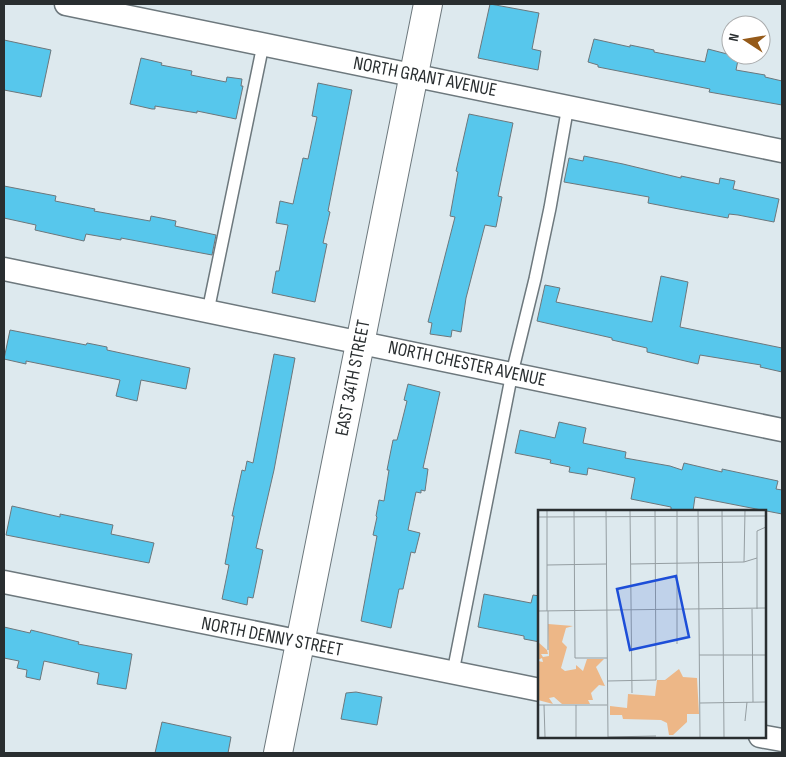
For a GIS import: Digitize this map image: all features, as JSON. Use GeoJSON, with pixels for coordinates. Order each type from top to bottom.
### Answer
{"type":"FeatureCollection","features":[{"type":"Feature","properties":{"kind":"main road","name":"EAST 34TH STREET"},"geometry":{"type":"LineString","coordinates":[[278,753],[428,4]]}},
{"type":"Feature","properties":{"kind":"street","name":"NORTH GRANT AVENUE"},"geometry":{"type":"LineString","coordinates":[[66,4],[782,151]]}},
{"type":"Feature","properties":{"kind":"street","name":"NORTH CHESTER AVENUE"},"geometry":{"type":"LineString","coordinates":[[4,269],[782,430]]}},
{"type":"Feature","properties":{"kind":"street","name":"NORTH DENNY STREET"},"geometry":{"type":"LineString","coordinates":[[4,582],[538,690]]}},
{"type":"Feature","properties":{"kind":"street"},"geometry":{"type":"LineString","coordinates":[[766,737],[782,740]]}},
{"type":"Feature","properties":{"kind":"lane"},"geometry":{"type":"LineString","coordinates":[[208,311],[262,45]]}},
{"type":"Feature","properties":{"kind":"lane"},"geometry":{"type":"LineString","coordinates":[[453,672],[512,373],[535,279],[568,106]]}},
{"type":"Feature","properties":{"kind":"building"},"geometry":{"type":"Polygon","coordinates":[[[490,4],[539,13],[532,49],[541,51],[538,70],[478,58],[490,4]]]}},
{"type":"Feature","properties":{"kind":"building"},"geometry":{"type":"Polygon","coordinates":[[[594,39],[705,62],[708,49],[721,52],[721,65],[737,65],[736,70],[765,75],[765,77],[782,81],[782,105],[709,92],[710,89],[598,67],[598,65],[588,62],[594,39]]]}},
{"type":"Feature","properties":{"kind":"building"},"geometry":{"type":"Polygon","coordinates":[[[4,40],[51,50],[41,97],[4,90],[4,40]]]}},
{"type":"Feature","properties":{"kind":"building"},"geometry":{"type":"Polygon","coordinates":[[[141,58],[162,63],[161,65],[192,71],[191,75],[226,82],[227,77],[242,79],[241,86],[243,86],[236,119],[197,111],[197,113],[155,106],[155,109],[152,109],[130,104],[141,58]]]}},
{"type":"Feature","properties":{"kind":"building"},"geometry":{"type":"Polygon","coordinates":[[[318,83],[352,90],[328,211],[330,212],[323,243],[327,244],[315,302],[272,293],[276,271],[279,271],[288,225],[276,223],[280,201],[293,204],[303,158],[308,159],[317,117],[312,116],[318,83]]]}},
{"type":"Feature","properties":{"kind":"building"},"geometry":{"type":"Polygon","coordinates":[[[469,114],[513,123],[498,196],[502,197],[496,227],[485,225],[466,298],[461,332],[452,330],[451,337],[430,334],[432,323],[428,322],[455,217],[450,216],[458,172],[456,171],[469,114]]]}},
{"type":"Feature","properties":{"kind":"building"},"geometry":{"type":"Polygon","coordinates":[[[584,156],[681,178],[681,176],[719,184],[720,178],[735,181],[733,189],[779,199],[774,222],[729,214],[728,218],[679,209],[648,203],[649,197],[564,182],[569,158],[583,161],[584,156]]]}},
{"type":"Feature","properties":{"kind":"building"},"geometry":{"type":"Polygon","coordinates":[[[4,186],[56,196],[55,201],[95,209],[94,211],[150,221],[151,216],[176,221],[175,226],[216,235],[212,255],[121,238],[121,240],[86,234],[84,241],[35,230],[36,225],[4,218],[4,186]]]}},
{"type":"Feature","properties":{"kind":"building"},"geometry":{"type":"Polygon","coordinates":[[[661,276],[688,282],[680,327],[782,348],[782,372],[760,367],[761,365],[700,355],[698,364],[647,352],[647,348],[612,340],[612,338],[537,321],[545,285],[560,288],[556,302],[652,322],[661,276]]]}},
{"type":"Feature","properties":{"kind":"building"},"geometry":{"type":"Polygon","coordinates":[[[10,330],[86,345],[87,343],[107,347],[107,350],[190,368],[186,389],[141,380],[137,401],[116,396],[120,380],[26,361],[26,364],[4,359],[10,330]]]}},
{"type":"Feature","properties":{"kind":"building"},"geometry":{"type":"Polygon","coordinates":[[[274,354],[295,358],[274,470],[256,548],[263,550],[253,598],[248,597],[247,605],[222,599],[229,565],[225,564],[234,516],[232,516],[242,470],[245,471],[247,461],[253,463],[274,354]]]}},
{"type":"Feature","properties":{"kind":"building"},"geometry":{"type":"Polygon","coordinates":[[[408,384],[440,392],[423,468],[428,469],[425,491],[421,490],[421,493],[416,492],[408,530],[420,533],[415,553],[411,552],[403,589],[399,589],[391,628],[361,621],[377,536],[373,535],[379,500],[384,501],[389,470],[387,470],[393,440],[397,440],[400,429],[407,401],[404,400],[408,384]]]}},
{"type":"Feature","properties":{"kind":"building"},"geometry":{"type":"Polygon","coordinates":[[[559,422],[586,428],[583,443],[626,452],[625,458],[682,470],[684,463],[722,472],[722,469],[778,481],[776,489],[782,490],[782,514],[695,497],[693,510],[671,510],[671,507],[631,499],[635,478],[588,468],[587,475],[569,472],[570,467],[550,463],[551,460],[515,453],[520,430],[555,438],[559,422]]]}},
{"type":"Feature","properties":{"kind":"building"},"geometry":{"type":"Polygon","coordinates":[[[12,506],[60,517],[60,514],[113,525],[111,534],[154,543],[149,563],[6,535],[12,506]]]}},
{"type":"Feature","properties":{"kind":"building"},"geometry":{"type":"Polygon","coordinates":[[[484,594],[531,603],[533,595],[538,596],[538,642],[524,639],[524,636],[478,627],[484,594]]]}},
{"type":"Feature","properties":{"kind":"building"},"geometry":{"type":"Polygon","coordinates":[[[4,627],[30,633],[31,630],[79,642],[78,644],[132,654],[126,689],[97,684],[99,673],[44,661],[40,680],[26,677],[27,670],[17,668],[19,661],[4,658],[4,627]]]}},
{"type":"Feature","properties":{"kind":"building"},"geometry":{"type":"Polygon","coordinates":[[[356,692],[382,697],[377,725],[341,719],[346,693],[356,692]]]}},
{"type":"Feature","properties":{"kind":"building"},"geometry":{"type":"Polygon","coordinates":[[[162,722],[231,737],[228,753],[155,753],[162,722]]]}}]}
